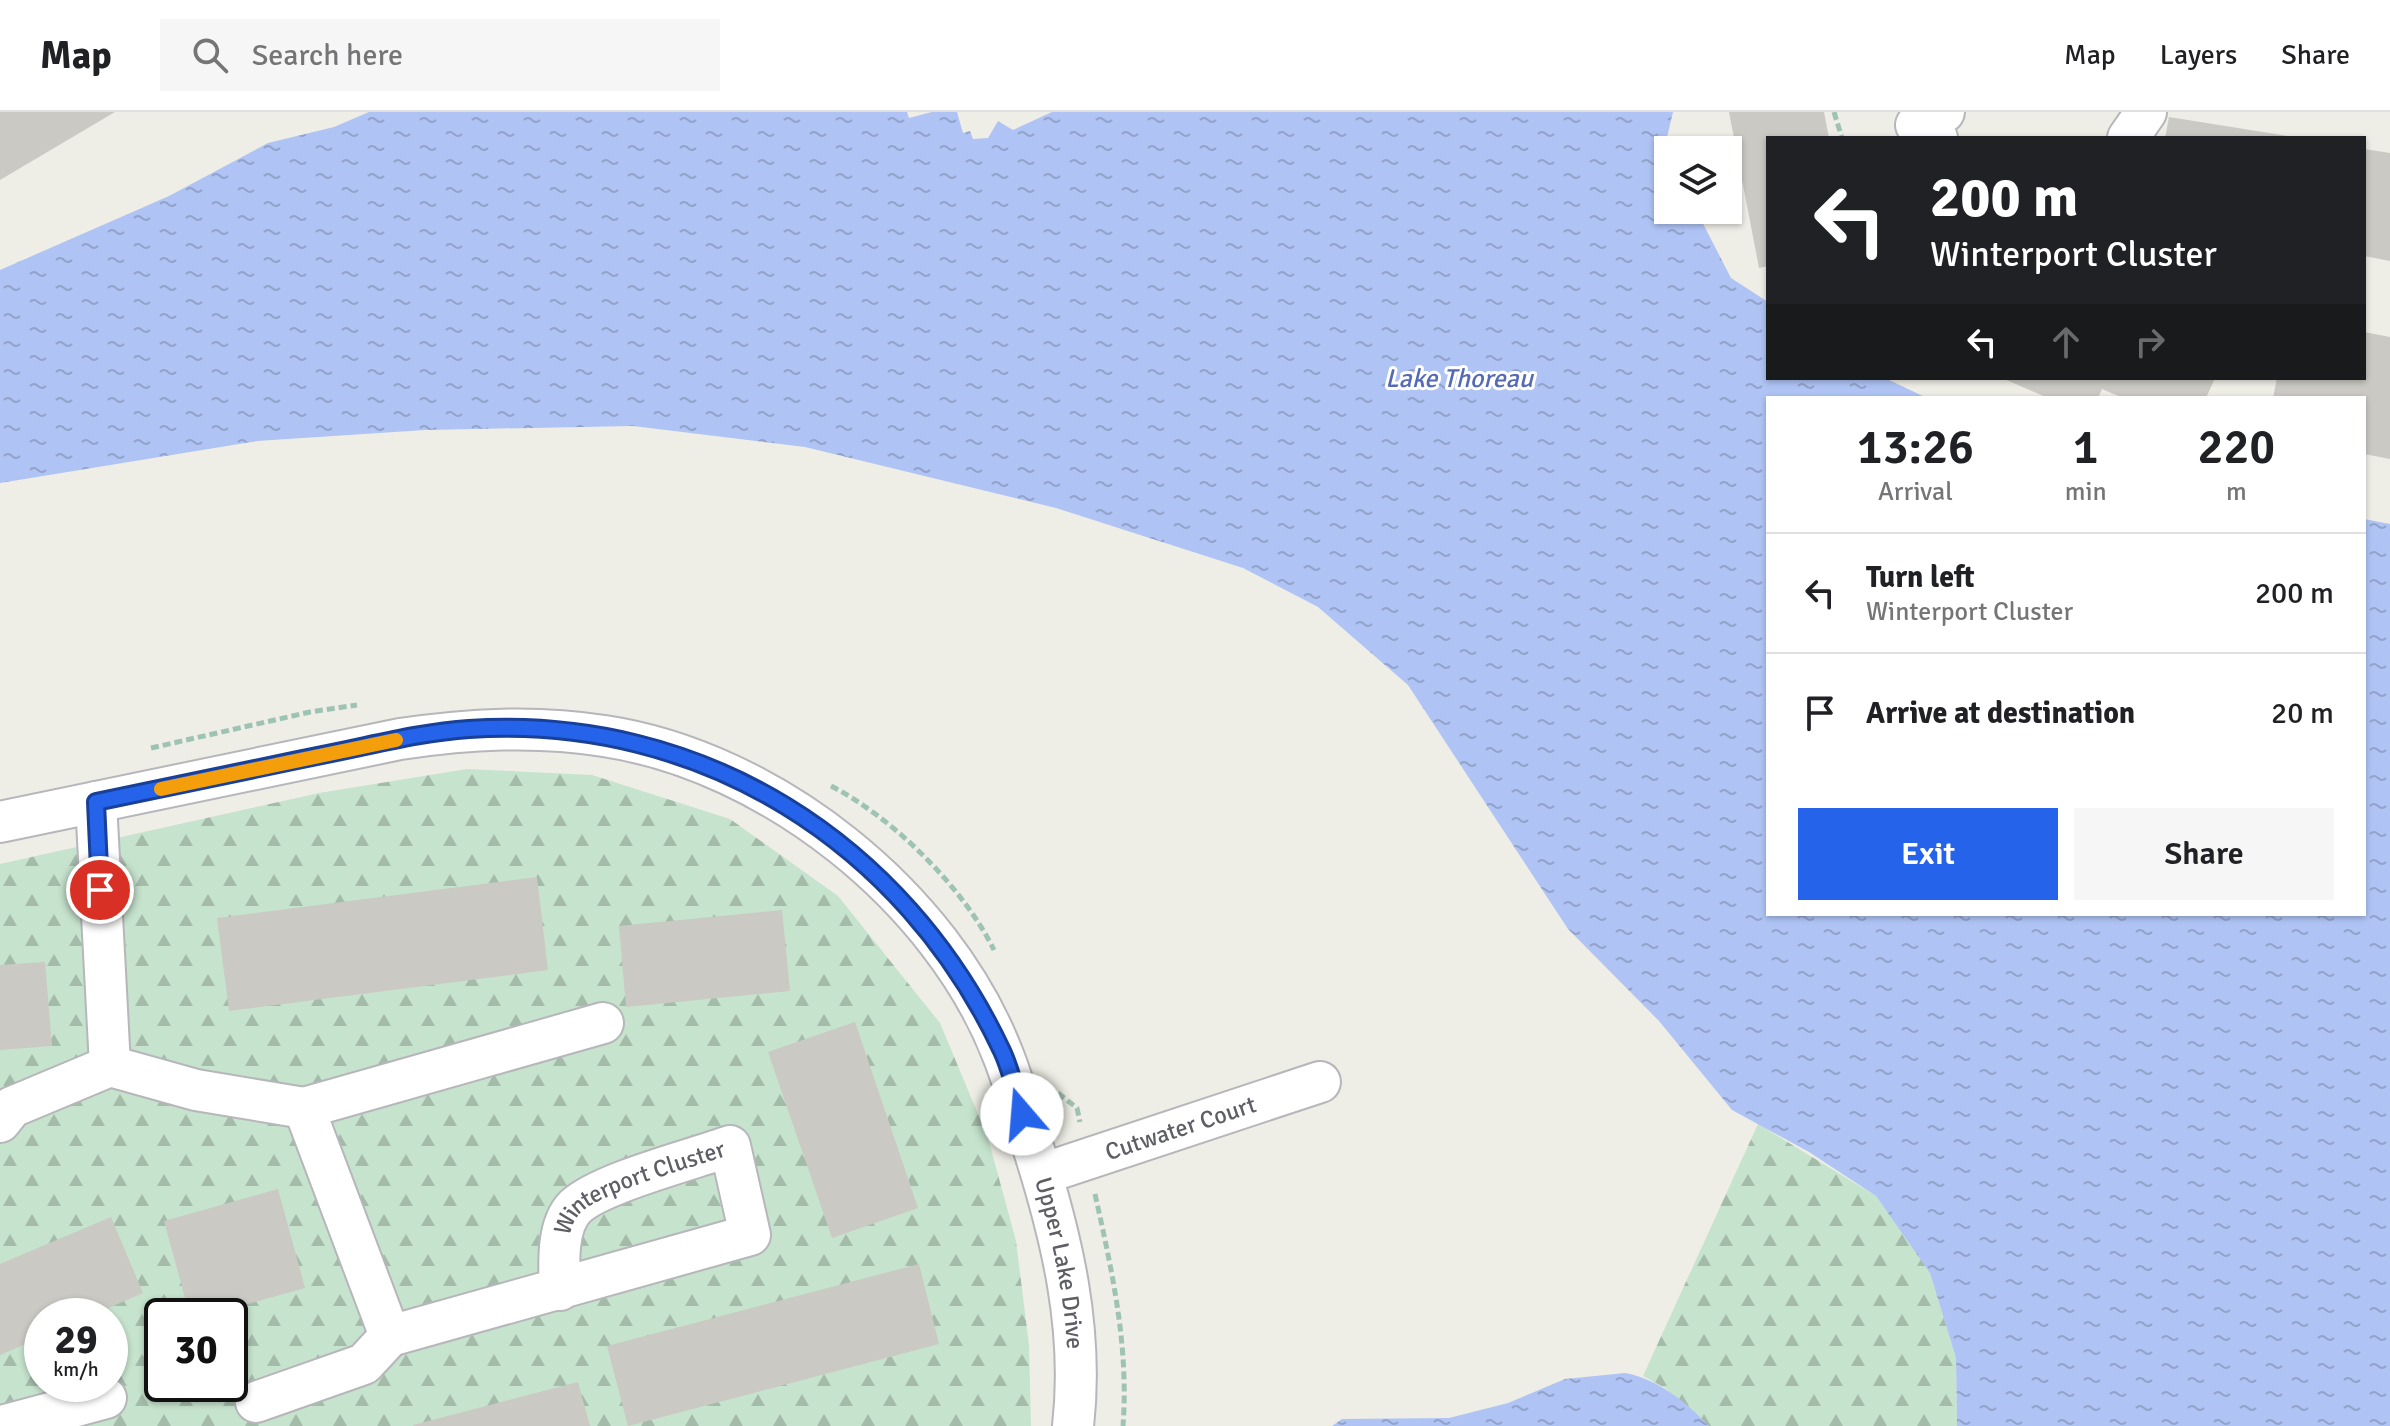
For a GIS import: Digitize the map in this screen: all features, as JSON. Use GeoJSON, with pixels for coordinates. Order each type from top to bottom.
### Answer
{"type":"FeatureCollection","features":[{"type":"Feature","properties":{"kind":"street"},"geometry":{"type":"LineString","coordinates":[[1934,136],[1916,125],[1944,112]]}},
{"type":"Feature","properties":{"kind":"street"},"geometry":{"type":"LineString","coordinates":[[2129,136],[2146,112]]}},
{"type":"Feature","properties":{"kind":"street","name":"Upper Lake Drive"},"geometry":{"type":"LineString","coordinates":[[0,822],[400,739],[467,729],[532,728],[606,736],[673,752],[737,778],[830,834],[884,880],[930,931],[969,987],[1003,1053],[1065,1253],[1073,1316],[1073,1426]]}},
{"type":"Feature","properties":{"kind":"street"},"geometry":{"type":"LineString","coordinates":[[96,802],[110,1066]]}},
{"type":"Feature","properties":{"kind":"street"},"geometry":{"type":"LineString","coordinates":[[0,1122],[12,1107],[110,1066],[196,1090],[304,1108],[603,1023]]}},
{"type":"Feature","properties":{"kind":"street","name":"Cutwater Court"},"geometry":{"type":"LineString","coordinates":[[1042,1174],[1320,1082]]}},
{"type":"Feature","properties":{"kind":"street"},"geometry":{"type":"LineString","coordinates":[[256,1402],[364,1364],[390,1336],[304,1108]]}},
{"type":"Feature","properties":{"kind":"street","name":"Winterport Cluster"},"geometry":{"type":"LineString","coordinates":[[390,1336],[560,1290],[750,1235],[730,1146],[602,1192],[574,1208],[559,1248],[560,1290]]}},
{"type":"Feature","properties":{"kind":"street"},"geometry":{"type":"LineString","coordinates":[[2,1426],[91,1402]]}},
{"type":"Feature","properties":{"kind":"path"},"geometry":{"type":"LineString","coordinates":[[1834,112],[1841,136]]}},
{"type":"Feature","properties":{"kind":"path"},"geometry":{"type":"LineString","coordinates":[[138,751],[310,712],[369,704]]}},
{"type":"Feature","properties":{"kind":"path"},"geometry":{"type":"LineString","coordinates":[[827,784],[865,803],[937,870],[995,952]]}},
{"type":"Feature","properties":{"kind":"path"},"geometry":{"type":"LineString","coordinates":[[1054,1089],[1077,1108],[1118,1302],[1126,1383],[1123,1426]]}},
{"type":"Feature","properties":{"kind":"green space"},"geometry":{"type":"Polygon","coordinates":[[[467,769],[592,775],[730,819],[838,896],[940,1023],[988,1138],[1016,1241],[1029,1345],[1031,1426],[0,1426],[0,864],[319,793],[467,769]]]}},
{"type":"Feature","properties":{"kind":"green space"},"geometry":{"type":"Polygon","coordinates":[[[1758,1124],[1876,1196],[1930,1272],[1956,1358],[1957,1426],[1709,1426],[1665,1388],[1643,1376],[1758,1124]]]}},
{"type":"Feature","properties":{"kind":"water","name":"Lake Thoreau"},"geometry":{"type":"Polygon","coordinates":[[[369,112],[907,112],[909,118],[932,112],[957,112],[963,133],[970,131],[973,139],[988,138],[998,121],[1013,130],[1052,112],[1673,112],[1667,136],[1654,136],[1654,224],[1703,224],[1731,278],[1766,301],[1766,380],[1889,380],[1923,396],[1766,396],[1766,916],[2366,916],[2366,519],[2390,524],[2390,1426],[1957,1426],[1956,1358],[1930,1273],[1876,1196],[1809,1152],[1732,1110],[1659,1021],[1568,929],[1408,685],[1318,607],[1243,568],[1056,508],[805,447],[633,426],[425,430],[257,441],[0,483],[0,270],[169,196],[268,143],[334,127],[369,112]]]}},
{"type":"Feature","properties":{"kind":"water"},"geometry":{"type":"Polygon","coordinates":[[[1625,1373],[1649,1380],[1671,1393],[1709,1426],[1332,1426],[1342,1419],[1449,1418],[1508,1403],[1565,1379],[1625,1373]]]}},
{"type":"Feature","properties":{"kind":"building"},"geometry":{"type":"Polygon","coordinates":[[[0,112],[115,112],[0,180],[0,112]]]}},
{"type":"Feature","properties":{"kind":"building"},"geometry":{"type":"Polygon","coordinates":[[[1729,112],[1824,112],[1829,136],[1766,136],[1766,266],[1759,268],[1742,180],[1742,136],[1734,136],[1729,112]]]}},
{"type":"Feature","properties":{"kind":"building"},"geometry":{"type":"Polygon","coordinates":[[[2169,117],[2288,136],[2165,136],[2169,117]]]}},
{"type":"Feature","properties":{"kind":"building"},"geometry":{"type":"Polygon","coordinates":[[[2366,149],[2390,153],[2390,261],[2366,256],[2366,149]]]}},
{"type":"Feature","properties":{"kind":"building"},"geometry":{"type":"Polygon","coordinates":[[[2366,332],[2390,337],[2390,459],[2366,454],[2366,396],[2273,396],[2277,380],[2366,380],[2366,332]]]}},
{"type":"Feature","properties":{"kind":"building"},"geometry":{"type":"Polygon","coordinates":[[[2007,380],[2214,380],[2207,396],[2118,396],[2102,389],[2099,396],[2043,396],[2007,380]]]}},
{"type":"Feature","properties":{"kind":"building"},"geometry":{"type":"Polygon","coordinates":[[[537,877],[548,970],[229,1011],[217,918],[537,877]]]}},
{"type":"Feature","properties":{"kind":"building"},"geometry":{"type":"Polygon","coordinates":[[[782,910],[790,991],[626,1007],[619,926],[782,910]]]}},
{"type":"Feature","properties":{"kind":"building"},"geometry":{"type":"Polygon","coordinates":[[[45,962],[52,1046],[0,1050],[0,965],[45,962]]]}},
{"type":"Feature","properties":{"kind":"building"},"geometry":{"type":"Polygon","coordinates":[[[855,1022],[918,1208],[832,1238],[768,1052],[855,1022]]]}},
{"type":"Feature","properties":{"kind":"building"},"geometry":{"type":"Polygon","coordinates":[[[278,1189],[305,1288],[248,1304],[248,1298],[185,1298],[164,1221],[278,1189]]]}},
{"type":"Feature","properties":{"kind":"building"},"geometry":{"type":"Polygon","coordinates":[[[111,1217],[143,1293],[128,1300],[24,1298],[24,1345],[0,1355],[0,1264],[111,1217]]]}},
{"type":"Feature","properties":{"kind":"building"},"geometry":{"type":"Polygon","coordinates":[[[919,1264],[939,1344],[628,1426],[607,1346],[919,1264]]]}},
{"type":"Feature","properties":{"kind":"building"},"geometry":{"type":"Polygon","coordinates":[[[578,1382],[590,1426],[413,1426],[413,1425],[578,1382]]]}},
{"type":"Feature","properties":{"kind":"slow traffic"},"geometry":{"type":"LineString","coordinates":[[161,789],[396,740]]}},
{"type":"Feature","properties":{"kind":"route"},"geometry":{"type":"LineString","coordinates":[[100,890],[96,802],[400,739],[467,729],[532,728],[606,736],[673,752],[737,778],[807,819],[830,834],[884,880],[930,931],[969,987],[1003,1053],[1022,1114]]}}]}
